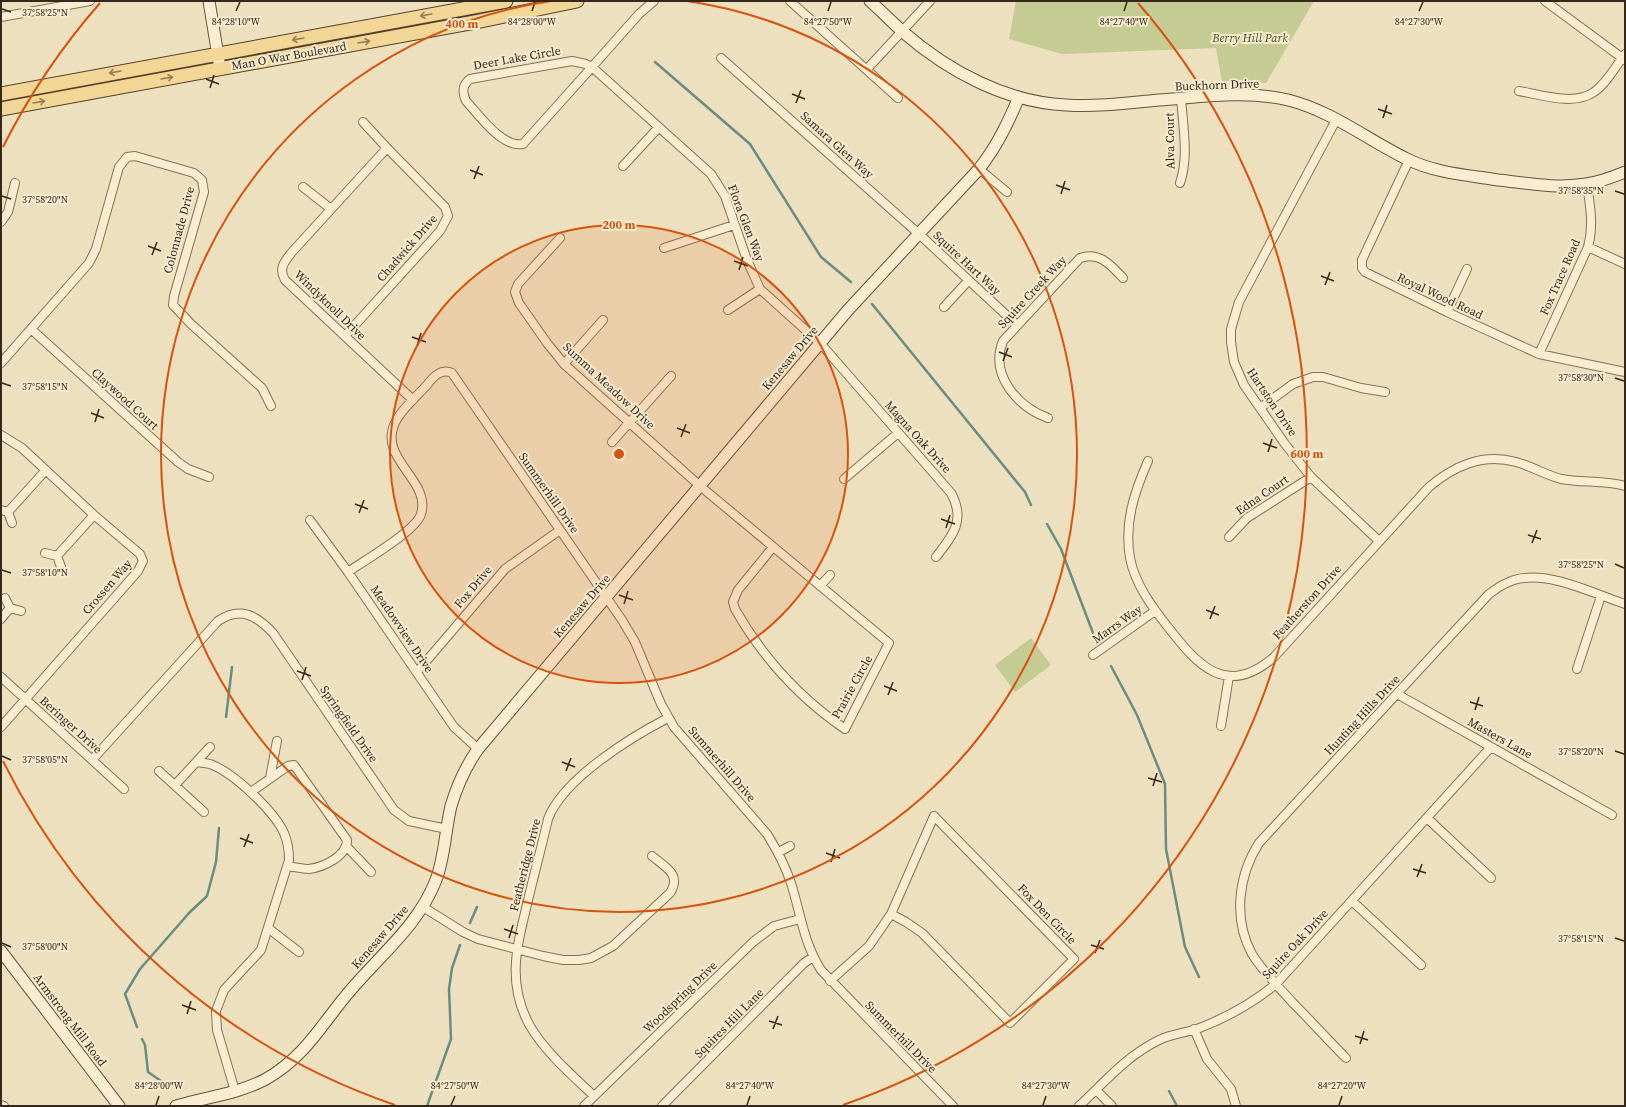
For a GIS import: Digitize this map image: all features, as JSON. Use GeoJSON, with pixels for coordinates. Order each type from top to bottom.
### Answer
{"type":"FeatureCollection","features":[{"type":"Feature","properties":{"kind":"main road","name":"Man O War Boulevard"},"geometry":{"type":"LineString","coordinates":[[1,94],[506,1]]}},
{"type":"Feature","properties":{"kind":"main road","name":"Man O War Boulevard"},"geometry":{"type":"LineString","coordinates":[[1,109],[482,21],[577,1]]}},
{"type":"Feature","properties":{"kind":"street"},"geometry":{"type":"LineString","coordinates":[[1,17],[90,1]]}},
{"type":"Feature","properties":{"kind":"street"},"geometry":{"type":"LineString","coordinates":[[209,1],[220,68]]}},
{"type":"Feature","properties":{"kind":"street"},"geometry":{"type":"LineString","coordinates":[[592,67],[639,14],[654,1]]}},
{"type":"Feature","properties":{"kind":"street"},"geometry":{"type":"LineString","coordinates":[[790,1],[898,98]]}},
{"type":"Feature","properties":{"kind":"street","name":"Buckhorn Drive"},"geometry":{"type":"LineString","coordinates":[[870,1],[927,52],[956,71],[988,86],[1019,96],[1064,105],[1092,106],[1181,98],[1256,95],[1290,101],[1336,120],[1409,160],[1461,175],[1552,186],[1587,184],[1625,172]]}},
{"type":"Feature","properties":{"kind":"street"},"geometry":{"type":"LineString","coordinates":[[867,69],[903,32],[930,1]]}},
{"type":"Feature","properties":{"kind":"street"},"geometry":{"type":"LineString","coordinates":[[1519,91],[1569,99],[1586,97],[1600,87],[1624,57],[1545,1]]}},
{"type":"Feature","properties":{"kind":"street","name":"Samara Glen Way"},"geometry":{"type":"LineString","coordinates":[[721,58],[919,234]]}},
{"type":"Feature","properties":{"kind":"street","name":"Deer Lake Circle"},"geometry":{"type":"LineString","coordinates":[[572,61],[592,67],[523,144],[516,145],[504,140],[466,101],[463,95],[466,82],[476,77],[572,61]]}},
{"type":"Feature","properties":{"kind":"street","name":"Flora Glen Way"},"geometry":{"type":"LineString","coordinates":[[592,67],[712,174],[725,196],[752,274],[760,288],[820,344]]}},
{"type":"Feature","properties":{"kind":"street","name":"Kenesaw Drive"},"geometry":{"type":"LineString","coordinates":[[176,1106],[236,1091],[266,1078],[295,1058],[308,1046],[350,991],[396,943],[423,907],[436,880],[457,788],[478,749],[820,344],[979,169],[1006,128],[1019,96]]}},
{"type":"Feature","properties":{"kind":"street","name":"Alva Court"},"geometry":{"type":"LineString","coordinates":[[1180,183],[1184,172],[1185,158],[1181,98]]}},
{"type":"Feature","properties":{"kind":"street","name":"Hartston Drive"},"geometry":{"type":"LineString","coordinates":[[1336,120],[1251,279],[1234,315],[1231,342],[1234,362],[1244,385],[1285,444],[1311,477],[1379,541]]}},
{"type":"Feature","properties":{"kind":"street","name":"Chadwick Drive"},"geometry":{"type":"LineString","coordinates":[[345,336],[440,231],[448,218],[448,213],[445,207],[363,122]]}},
{"type":"Feature","properties":{"kind":"street"},"geometry":{"type":"LineString","coordinates":[[623,166],[659,127]]}},
{"type":"Feature","properties":{"kind":"street","name":"Windyknoll Drive"},"geometry":{"type":"LineString","coordinates":[[387,148],[283,264],[282,272],[285,280],[413,400]]}},
{"type":"Feature","properties":{"kind":"street","name":"Colonnade Drive"},"geometry":{"type":"LineString","coordinates":[[1,363],[89,263],[96,249],[123,160],[127,157],[135,156],[194,173],[202,180],[204,192],[174,296],[173,305],[190,324],[262,388],[271,406]]}},
{"type":"Feature","properties":{"kind":"street","name":"Royal Wood Road"},"geometry":{"type":"LineString","coordinates":[[1409,160],[1361,264],[1363,270],[1371,276],[1539,354],[1625,372]]}},
{"type":"Feature","properties":{"kind":"street"},"geometry":{"type":"LineString","coordinates":[[979,169],[1007,192]]}},
{"type":"Feature","properties":{"kind":"street"},"geometry":{"type":"LineString","coordinates":[[1,222],[8,212],[16,183]]}},
{"type":"Feature","properties":{"kind":"street","name":"Fox Trace Road"},"geometry":{"type":"LineString","coordinates":[[1539,354],[1588,247],[1592,224],[1587,184]]}},
{"type":"Feature","properties":{"kind":"street"},"geometry":{"type":"LineString","coordinates":[[303,186],[331,209]]}},
{"type":"Feature","properties":{"kind":"street"},"geometry":{"type":"LineString","coordinates":[[664,248],[734,225]]}},
{"type":"Feature","properties":{"kind":"street","name":"Squire Hart Way"},"geometry":{"type":"LineString","coordinates":[[919,234],[1017,325]]}},
{"type":"Feature","properties":{"kind":"street","name":"Summa Meadow Drive"},"geometry":{"type":"LineString","coordinates":[[560,238],[518,284],[515,292],[519,303],[547,343],[564,364],[700,486]]}},
{"type":"Feature","properties":{"kind":"street"},"geometry":{"type":"LineString","coordinates":[[1588,247],[1625,264]]}},
{"type":"Feature","properties":{"kind":"street","name":"Squire Creek Way"},"geometry":{"type":"LineString","coordinates":[[1048,418],[1028,408],[1005,382],[999,368],[1000,350],[1003,341],[1080,258],[1092,256],[1100,257],[1123,278]]}},
{"type":"Feature","properties":{"kind":"street"},"geometry":{"type":"LineString","coordinates":[[1447,312],[1467,270]]}},
{"type":"Feature","properties":{"kind":"street"},"geometry":{"type":"LineString","coordinates":[[944,307],[968,281]]}},
{"type":"Feature","properties":{"kind":"street"},"geometry":{"type":"LineString","coordinates":[[728,310],[760,288]]}},
{"type":"Feature","properties":{"kind":"street"},"geometry":{"type":"LineString","coordinates":[[564,364],[603,320]]}},
{"type":"Feature","properties":{"kind":"street","name":"Claywood Court"},"geometry":{"type":"LineString","coordinates":[[32,329],[178,462],[188,469],[209,477]]}},
{"type":"Feature","properties":{"kind":"street","name":"Magna Oak Drive"},"geometry":{"type":"LineString","coordinates":[[820,344],[941,481],[956,502],[958,521],[950,538],[936,557]]}},
{"type":"Feature","properties":{"kind":"street","name":"Summerhill Drive"},"geometry":{"type":"LineString","coordinates":[[348,572],[411,528],[421,514],[422,501],[420,493],[399,461],[393,449],[391,439],[397,418],[435,376],[445,372],[454,375],[629,631],[668,718],[686,742],[767,834],[778,852],[792,884],[804,933],[813,957],[830,981],[953,1106]]}},
{"type":"Feature","properties":{"kind":"street"},"geometry":{"type":"LineString","coordinates":[[612,442],[671,376]]}},
{"type":"Feature","properties":{"kind":"street"},"geometry":{"type":"LineString","coordinates":[[1260,408],[1293,384],[1313,377],[1328,378],[1361,388],[1385,392]]}},
{"type":"Feature","properties":{"kind":"street"},"geometry":{"type":"LineString","coordinates":[[844,479],[898,433]]}},
{"type":"Feature","properties":{"kind":"street","name":"Crossen Way"},"geometry":{"type":"LineString","coordinates":[[1,435],[22,448],[94,515],[140,554],[143,561],[141,568],[1,727]]}},
{"type":"Feature","properties":{"kind":"street","name":"Featherston Drive"},"geometry":{"type":"LineString","coordinates":[[1148,461],[1130,511],[1128,534],[1130,559],[1136,577],[1155,611],[1193,658],[1212,672],[1229,676],[1242,675],[1253,671],[1274,657],[1429,487],[1446,474],[1475,461],[1504,460],[1516,462],[1561,479],[1611,483],[1625,486]]}},
{"type":"Feature","properties":{"kind":"street"},"geometry":{"type":"LineString","coordinates":[[12,523],[4,511],[46,470]]}},
{"type":"Feature","properties":{"kind":"street","name":"Edna Court"},"geometry":{"type":"LineString","coordinates":[[1229,537],[1247,518],[1311,477]]}},
{"type":"Feature","properties":{"kind":"street","name":"Prairie Circle"},"geometry":{"type":"LineString","coordinates":[[700,486],[889,643],[845,730],[796,690],[779,673],[735,610],[733,602],[738,590],[773,547]]}},
{"type":"Feature","properties":{"kind":"street"},"geometry":{"type":"LineString","coordinates":[[57,556],[94,515]]}},
{"type":"Feature","properties":{"kind":"street","name":"Meadowview Drive"},"geometry":{"type":"LineString","coordinates":[[310,520],[348,572],[454,727],[478,749]]}},
{"type":"Feature","properties":{"kind":"street","name":"Fox Drive"},"geometry":{"type":"LineString","coordinates":[[417,672],[504,569],[560,530]]}},
{"type":"Feature","properties":{"kind":"street"},"geometry":{"type":"LineString","coordinates":[[45,553],[57,556]]}},
{"type":"Feature","properties":{"kind":"street"},"geometry":{"type":"LineString","coordinates":[[57,556],[61,567]]}},
{"type":"Feature","properties":{"kind":"street"},"geometry":{"type":"LineString","coordinates":[[820,586],[830,575]]}},
{"type":"Feature","properties":{"kind":"street","name":"Hunting Hills Drive"},"geometry":{"type":"LineString","coordinates":[[1346,1058],[1267,975],[1252,952],[1244,930],[1240,896],[1246,868],[1259,843],[1489,594],[1502,585],[1514,580],[1536,578],[1560,582],[1625,604]]}},
{"type":"Feature","properties":{"kind":"street"},"geometry":{"type":"LineString","coordinates":[[1578,669],[1601,596]]}},
{"type":"Feature","properties":{"kind":"street"},"geometry":{"type":"LineString","coordinates":[[5,598],[10,608],[22,611]]}},
{"type":"Feature","properties":{"kind":"street"},"geometry":{"type":"LineString","coordinates":[[1,619],[10,608]]}},
{"type":"Feature","properties":{"kind":"street","name":"Marrs Way"},"geometry":{"type":"LineString","coordinates":[[1093,655],[1155,611]]}},
{"type":"Feature","properties":{"kind":"street","name":"Springfield Drive"},"geometry":{"type":"LineString","coordinates":[[92,760],[218,621],[225,616],[239,613],[258,618],[273,633],[394,810],[410,821],[447,829]]}},
{"type":"Feature","properties":{"kind":"street"},"geometry":{"type":"LineString","coordinates":[[1221,726],[1229,676]]}},
{"type":"Feature","properties":{"kind":"street","name":"Beringer Drive"},"geometry":{"type":"LineString","coordinates":[[1,677],[124,790]]}},
{"type":"Feature","properties":{"kind":"street","name":"Masters Lane"},"geometry":{"type":"LineString","coordinates":[[1397,694],[1612,815]]}},
{"type":"Feature","properties":{"kind":"street","name":"Featheridge Drive"},"geometry":{"type":"LineString","coordinates":[[594,1096],[553,1055],[531,1028],[522,1009],[517,987],[515,972],[516,949],[543,840],[554,807],[569,789],[623,744],[668,718]]}},
{"type":"Feature","properties":{"kind":"street"},"geometry":{"type":"LineString","coordinates":[[270,778],[277,741]]}},
{"type":"Feature","properties":{"kind":"street"},"geometry":{"type":"LineString","coordinates":[[175,785],[198,762],[210,747]]}},
{"type":"Feature","properties":{"kind":"street","name":"Squire Oak Drive"},"geometry":{"type":"LineString","coordinates":[[1079,1106],[1112,1072],[1142,1049],[1170,1035],[1194,1029],[1238,1011],[1259,998],[1276,984],[1491,747]]}},
{"type":"Feature","properties":{"kind":"street"},"geometry":{"type":"LineString","coordinates":[[198,762],[210,764],[230,775],[251,792],[277,822],[284,833],[289,847],[287,866],[261,950],[224,990],[216,1011],[217,1030],[236,1091]]}},
{"type":"Feature","properties":{"kind":"street"},"geometry":{"type":"LineString","coordinates":[[251,792],[288,766],[294,765],[298,768],[347,840],[347,847],[339,856],[328,863],[309,869],[287,866]]}},
{"type":"Feature","properties":{"kind":"street"},"geometry":{"type":"LineString","coordinates":[[159,771],[204,812]]}},
{"type":"Feature","properties":{"kind":"street","name":"Fox Den Circle"},"geometry":{"type":"LineString","coordinates":[[830,981],[869,946],[891,914],[934,816],[1074,959],[1010,1023],[922,933],[891,914]]}},
{"type":"Feature","properties":{"kind":"street"},"geometry":{"type":"LineString","coordinates":[[1427,818],[1491,878]]}},
{"type":"Feature","properties":{"kind":"street"},"geometry":{"type":"LineString","coordinates":[[778,852],[790,846]]}},
{"type":"Feature","properties":{"kind":"street"},"geometry":{"type":"LineString","coordinates":[[347,847],[370,872]]}},
{"type":"Feature","properties":{"kind":"street"},"geometry":{"type":"LineString","coordinates":[[423,907],[463,932],[491,943],[563,960],[591,958],[613,946],[670,893],[674,887],[675,882],[671,873],[652,856]]}},
{"type":"Feature","properties":{"kind":"street"},"geometry":{"type":"LineString","coordinates":[[1352,900],[1421,964]]}},
{"type":"Feature","properties":{"kind":"street","name":"Woodspring Drive"},"geometry":{"type":"LineString","coordinates":[[584,1106],[753,942],[774,926],[800,919]]}},
{"type":"Feature","properties":{"kind":"street"},"geometry":{"type":"LineString","coordinates":[[268,928],[299,952]]}},
{"type":"Feature","properties":{"kind":"street","name":"Armstrong Mill Road"},"geometry":{"type":"LineString","coordinates":[[1,951],[119,1106]]}},
{"type":"Feature","properties":{"kind":"street","name":"Squires Hill Lane"},"geometry":{"type":"LineString","coordinates":[[662,1106],[804,964],[813,957]]}},
{"type":"Feature","properties":{"kind":"street"},"geometry":{"type":"LineString","coordinates":[[1194,1029],[1207,1059],[1231,1089],[1236,1106]]}},
{"type":"Feature","properties":{"kind":"street"},"geometry":{"type":"LineString","coordinates":[[1096,1090],[1112,1106]]}},
{"type":"Feature","properties":{"kind":"green space","name":"Berry Hill Park"},"geometry":{"type":"Polygon","coordinates":[[[1016,1],[1314,1],[1266,83],[1222,81],[1216,48],[1062,54],[1009,39],[1016,1]]]}},
{"type":"Feature","properties":{"kind":"green space"},"geometry":{"type":"Polygon","coordinates":[[[1031,638],[1051,665],[1015,692],[995,665],[1031,638]]]}},
{"type":"Feature","properties":{"kind":"waterway"},"geometry":{"type":"LineString","coordinates":[[655,62],[750,144],[821,257],[851,282]]}},
{"type":"Feature","properties":{"kind":"waterway"},"geometry":{"type":"LineString","coordinates":[[872,304],[1025,492],[1031,505]]}},
{"type":"Feature","properties":{"kind":"waterway"},"geometry":{"type":"LineString","coordinates":[[1047,524],[1061,549],[1093,633]]}},
{"type":"Feature","properties":{"kind":"waterway"},"geometry":{"type":"LineString","coordinates":[[1111,666],[1137,715],[1165,784],[1166,849],[1185,947],[1199,977]]}},
{"type":"Feature","properties":{"kind":"waterway"},"geometry":{"type":"LineString","coordinates":[[226,717],[232,667]]}},
{"type":"Feature","properties":{"kind":"waterway"},"geometry":{"type":"LineString","coordinates":[[137,1027],[125,994],[140,969],[189,913],[207,896],[216,862],[219,828]]}},
{"type":"Feature","properties":{"kind":"waterway"},"geometry":{"type":"LineString","coordinates":[[470,923],[477,907]]}},
{"type":"Feature","properties":{"kind":"waterway"},"geometry":{"type":"LineString","coordinates":[[427,1106],[451,1039],[449,989],[452,968],[460,945]]}},
{"type":"Feature","properties":{"kind":"waterway"},"geometry":{"type":"LineString","coordinates":[[142,1039],[145,1045],[148,1072],[167,1085]]}},
{"type":"Feature","properties":{"kind":"waterway"},"geometry":{"type":"LineString","coordinates":[[1169,1091],[1177,1106]]}}]}
